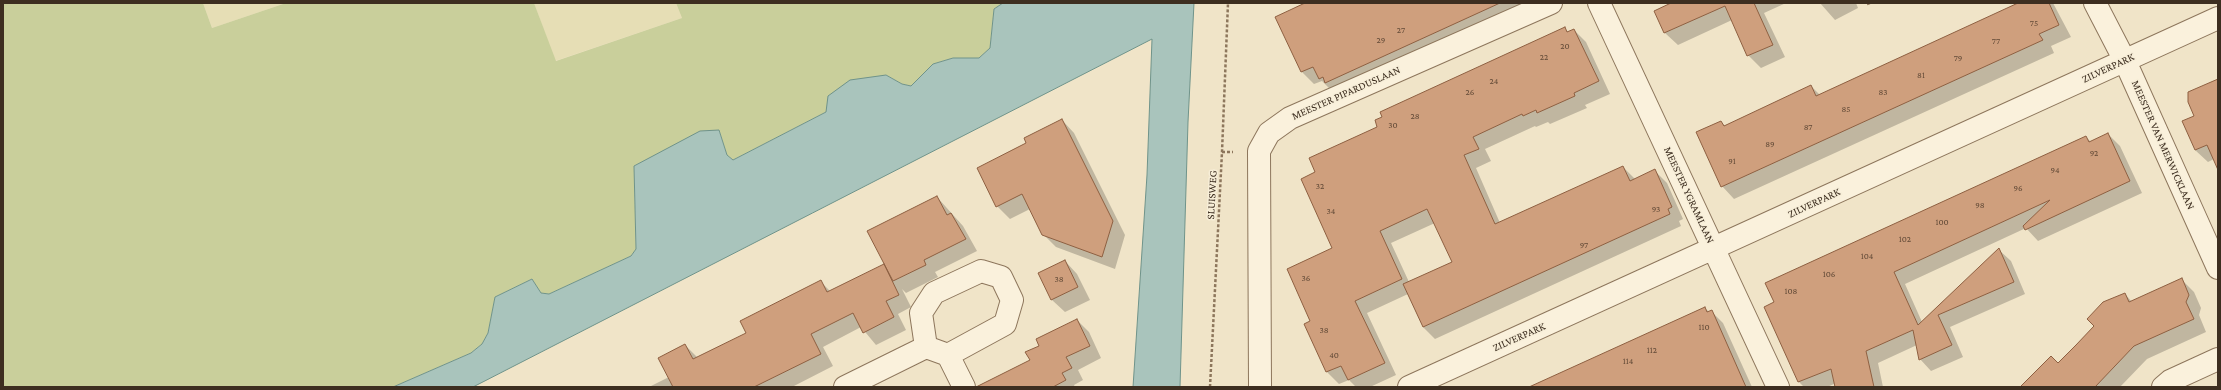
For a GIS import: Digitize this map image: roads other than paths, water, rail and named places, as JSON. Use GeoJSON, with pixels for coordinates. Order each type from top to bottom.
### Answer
{"type":"FeatureCollection","features":[{"type":"Feature","properties":{"kind":"street","name":"MEESTER PIPARDUSLAAN"},"geometry":{"type":"LineString","coordinates":[[1260,387],[1259,151],[1269,133],[1290,118],[1551,3]]}},
{"type":"Feature","properties":{"kind":"street","name":"MEESTER YGRAMLAAN"},"geometry":{"type":"LineString","coordinates":[[1599,3],[1778,387]]}},
{"type":"Feature","properties":{"kind":"street","name":"MEESTER VAN MERWICKLAAN"},"geometry":{"type":"LineString","coordinates":[[2095,3],[2125,61],[2218,268]]}},
{"type":"Feature","properties":{"kind":"street","name":"ZILVERPARK"},"geometry":{"type":"LineString","coordinates":[[1409,387],[2218,18]]}},
{"type":"Feature","properties":{"kind":"street"},"geometry":{"type":"LineString","coordinates":[[926,347],[921,313],[934,293],[981,271],[1001,278],[1012,300],[1006,324],[948,355]]}},
{"type":"Feature","properties":{"kind":"street"},"geometry":{"type":"LineString","coordinates":[[845,387],[926,347],[948,355],[964,387]]}},
{"type":"Feature","properties":{"kind":"street"},"geometry":{"type":"LineString","coordinates":[[2163,387],[2170,381],[2218,360]]}},
{"type":"Feature","properties":{"kind":"water"},"geometry":{"type":"Polygon","coordinates":[[[1003,3],[1194,3],[1188,122],[1180,387],[1133,387],[1147,175],[1152,39],[473,387],[393,387],[471,353],[482,344],[488,333],[495,297],[532,279],[541,293],[549,294],[631,256],[636,249],[634,166],[700,131],[719,130],[727,155],[733,160],[826,112],[828,96],[850,80],[886,75],[902,84],[911,86],[933,64],[953,58],[979,58],[990,48],[994,9],[1003,3]]]}}]}
